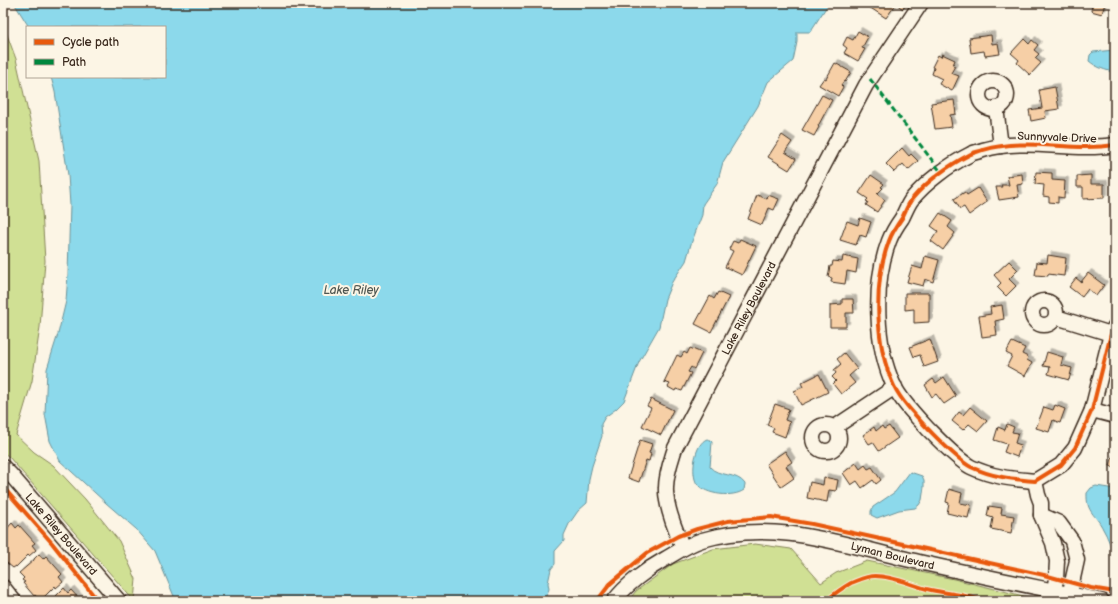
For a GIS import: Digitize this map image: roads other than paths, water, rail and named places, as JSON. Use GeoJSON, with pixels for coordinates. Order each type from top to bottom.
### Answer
{"type":"FeatureCollection","features":[{"type":"Feature","properties":{"kind":"street","name":"Lake Riley Boulevard"},"geometry":{"type":"LineString","coordinates":[[683,548],[670,515],[665,489],[675,448],[866,85],[921,3]]}},
{"type":"Feature","properties":{"kind":"street"},"geometry":{"type":"LineString","coordinates":[[996,108],[1000,146]]}},
{"type":"Feature","properties":{"kind":"street","name":"Sunnyvale Drive"},"geometry":{"type":"LineString","coordinates":[[1035,482],[990,475],[969,466],[935,436],[907,405],[895,387],[880,340],[878,312],[881,272],[889,241],[911,200],[934,178],[970,154],[1000,146],[1016,144],[1099,148],[1115,145]]}},
{"type":"Feature","properties":{"kind":"street"},"geometry":{"type":"LineString","coordinates":[[1053,596],[1057,561],[1053,543],[1042,515],[1041,502],[1035,482],[1060,464],[1076,448],[1092,410],[1113,330],[1056,317]]}},
{"type":"Feature","properties":{"kind":"street"},"geometry":{"type":"LineString","coordinates":[[835,427],[895,387]]}},
{"type":"Feature","properties":{"kind":"street"},"geometry":{"type":"LineString","coordinates":[[1092,410],[1115,416]]}},
{"type":"Feature","properties":{"kind":"street","name":"Lake Riley Boulevard"},"geometry":{"type":"LineString","coordinates":[[3,467],[53,522],[119,601]]}},
{"type":"Feature","properties":{"kind":"street"},"geometry":{"type":"LineString","coordinates":[[1042,515],[1059,523],[1072,541],[1077,560],[1069,598]]}},
{"type":"Feature","properties":{"kind":"street","name":"Lyman Boulevard"},"geometry":{"type":"LineString","coordinates":[[683,548],[702,540],[737,533],[769,531],[800,534],[1053,596],[1102,601]]}},
{"type":"Feature","properties":{"kind":"street"},"geometry":{"type":"LineString","coordinates":[[614,601],[618,595],[651,567],[683,548]]}},
{"type":"Feature","properties":{"kind":"street"},"geometry":{"type":"LineString","coordinates":[[3,587],[14,601]]}},
{"type":"Feature","properties":{"kind":"water","name":"Lake Riley"},"geometry":{"type":"Polygon","coordinates":[[[14,3],[829,3],[810,32],[797,32],[797,42],[793,61],[768,82],[758,106],[723,162],[717,184],[703,204],[702,215],[686,261],[672,282],[665,299],[659,327],[639,362],[624,401],[605,417],[601,424],[602,436],[589,479],[587,503],[578,511],[569,524],[564,535],[564,541],[555,551],[555,564],[551,569],[548,583],[549,589],[544,601],[176,601],[155,551],[136,529],[60,461],[50,441],[45,414],[47,369],[66,301],[70,205],[68,175],[55,92],[51,78],[166,78],[166,26],[28,26],[14,3]]]}},
{"type":"Feature","properties":{"kind":"water"},"geometry":{"type":"Polygon","coordinates":[[[1115,50],[1115,72],[1108,71],[1089,61],[1090,55],[1093,52],[1115,50]]]}},
{"type":"Feature","properties":{"kind":"water"},"geometry":{"type":"Polygon","coordinates":[[[707,439],[712,442],[710,467],[713,470],[742,480],[745,484],[744,490],[727,495],[707,491],[697,484],[694,473],[695,459],[699,446],[707,439]]]}},
{"type":"Feature","properties":{"kind":"water"},"geometry":{"type":"Polygon","coordinates":[[[910,472],[922,476],[924,480],[922,500],[919,505],[915,508],[899,510],[877,518],[871,515],[873,507],[895,492],[910,472]]]}},
{"type":"Feature","properties":{"kind":"water"},"geometry":{"type":"Polygon","coordinates":[[[1096,486],[1115,489],[1115,555],[1105,532],[1088,505],[1087,493],[1091,488],[1096,486]]]}}]}
